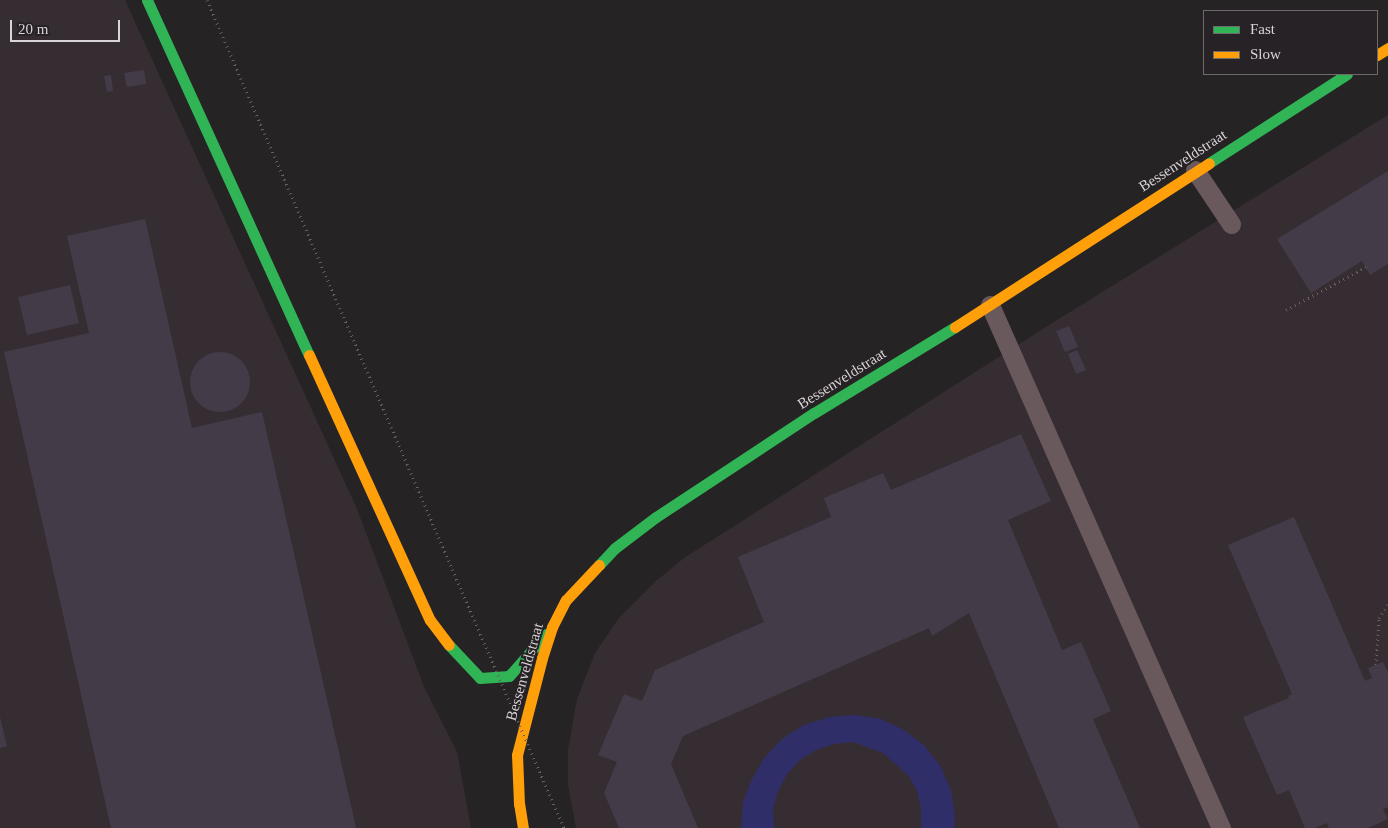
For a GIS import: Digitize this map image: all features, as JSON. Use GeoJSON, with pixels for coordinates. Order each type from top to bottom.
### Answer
{"type":"FeatureCollection","features":[{"type":"Feature","properties":{"kind":"street"},"geometry":{"type":"LineString","coordinates":[[147,0],[430,620],[455,652],[480,678],[508,676],[552,627]]}},
{"type":"Feature","properties":{"kind":"street","name":"Bessenveldstraat"},"geometry":{"type":"LineString","coordinates":[[523,828],[519,804],[517,755],[552,627],[566,600],[615,548],[656,517],[814,413],[990,304],[1194,170],[1345,75]]}},
{"type":"Feature","properties":{"kind":"lane"},"geometry":{"type":"LineString","coordinates":[[1194,170],[1231,224]]}},
{"type":"Feature","properties":{"kind":"lane"},"geometry":{"type":"LineString","coordinates":[[990,304],[1221,828]]}},
{"type":"Feature","properties":{"kind":"path"},"geometry":{"type":"LineString","coordinates":[[207,0],[564,828]]}},
{"type":"Feature","properties":{"kind":"path"},"geometry":{"type":"LineString","coordinates":[[1286,310],[1366,267]]}},
{"type":"Feature","properties":{"kind":"path"},"geometry":{"type":"LineString","coordinates":[[1376,665],[1379,618],[1388,604]]}},
{"type":"Feature","properties":{"kind":"shaded area"},"geometry":{"type":"Polygon","coordinates":[[[0,0],[125,0],[357,509],[424,687],[457,752],[471,828],[0,828],[0,0]]]}},
{"type":"Feature","properties":{"kind":"shaded area"},"geometry":{"type":"Polygon","coordinates":[[[1388,115],[1388,828],[576,828],[568,785],[568,750],[577,699],[595,653],[619,618],[656,581],[684,558],[1041,330],[1388,115]]]}},
{"type":"Feature","properties":{"kind":"shaded area"},"geometry":{"type":"Polygon","coordinates":[[[855,715],[881,719],[904,730],[925,746],[941,767],[951,791],[955,816],[954,828],[921,828],[921,808],[917,791],[909,776],[883,753],[853,742],[834,744],[816,750],[800,760],[787,774],[778,791],[773,809],[774,828],[741,828],[743,802],[751,781],[764,758],[782,739],[804,725],[829,717],[855,715]]]}},
{"type":"Feature","properties":{"kind":"building"},"geometry":{"type":"Polygon","coordinates":[[[144,70],[146,84],[127,87],[124,73],[144,70]]]}},
{"type":"Feature","properties":{"kind":"building"},"geometry":{"type":"Polygon","coordinates":[[[111,75],[113,91],[107,92],[104,76],[111,75]]]}},
{"type":"Feature","properties":{"kind":"building"},"geometry":{"type":"Polygon","coordinates":[[[1388,171],[1388,264],[1370,275],[1362,261],[1311,293],[1277,239],[1388,171]]]}},
{"type":"Feature","properties":{"kind":"building"},"geometry":{"type":"Polygon","coordinates":[[[145,219],[192,428],[262,412],[356,828],[111,828],[4,352],[89,333],[67,236],[145,219]]]}},
{"type":"Feature","properties":{"kind":"building"},"geometry":{"type":"Polygon","coordinates":[[[70,285],[79,323],[27,335],[18,297],[70,285]]]}},
{"type":"Feature","properties":{"kind":"building"},"geometry":{"type":"Polygon","coordinates":[[[1069,326],[1078,347],[1065,352],[1056,331],[1069,326]]]}},
{"type":"Feature","properties":{"kind":"building"},"geometry":{"type":"Polygon","coordinates":[[[1077,350],[1086,370],[1076,374],[1068,354],[1077,350]]]}},
{"type":"Feature","properties":{"kind":"building"},"geometry":{"type":"Polygon","coordinates":[[[220,352],[236,357],[241,361],[245,366],[250,382],[245,398],[241,403],[236,407],[220,412],[204,407],[199,403],[195,398],[190,382],[195,366],[199,361],[204,357],[220,352]]]}},
{"type":"Feature","properties":{"kind":"building"},"geometry":{"type":"Polygon","coordinates":[[[1021,434],[1051,501],[1008,520],[1062,650],[1081,642],[1111,711],[1093,719],[1140,828],[1059,828],[969,613],[932,636],[929,628],[683,736],[671,764],[698,828],[619,828],[604,793],[617,762],[598,755],[624,694],[642,701],[655,670],[764,622],[738,557],[831,517],[824,498],[883,473],[891,490],[1021,434]]]}},
{"type":"Feature","properties":{"kind":"building"},"geometry":{"type":"Polygon","coordinates":[[[1294,517],[1365,681],[1372,678],[1368,668],[1383,662],[1388,672],[1388,807],[1383,809],[1388,819],[1368,828],[1329,828],[1327,823],[1315,828],[1305,828],[1289,790],[1277,795],[1243,717],[1289,698],[1288,696],[1292,694],[1228,545],[1294,517]]]}},
{"type":"Feature","properties":{"kind":"building"},"geometry":{"type":"Polygon","coordinates":[[[0,717],[7,746],[0,748],[0,717]]]}},
{"type":"Feature","properties":{"kind":"traffic: fast"},"geometry":{"type":"LineString","coordinates":[[147,0],[309,355]]}},
{"type":"Feature","properties":{"kind":"traffic: fast"},"geometry":{"type":"LineString","coordinates":[[1209,163],[1345,75]]}},
{"type":"Feature","properties":{"kind":"traffic: fast"},"geometry":{"type":"LineString","coordinates":[[599,565],[615,548],[656,517],[814,413],[955,327]]}},
{"type":"Feature","properties":{"kind":"traffic: fast"},"geometry":{"type":"LineString","coordinates":[[449,645],[480,678],[509,676],[546,634]]}},
{"type":"Feature","properties":{"kind":"traffic: slow"},"geometry":{"type":"LineString","coordinates":[[1378,54],[1388,48]]}},
{"type":"Feature","properties":{"kind":"traffic: slow"},"geometry":{"type":"LineString","coordinates":[[955,327],[1209,163]]}},
{"type":"Feature","properties":{"kind":"traffic: slow"},"geometry":{"type":"LineString","coordinates":[[309,355],[430,620],[449,645]]}},
{"type":"Feature","properties":{"kind":"traffic: slow"},"geometry":{"type":"LineString","coordinates":[[523,828],[519,804],[517,755],[542,658],[552,627],[566,600],[599,565]]}}]}
